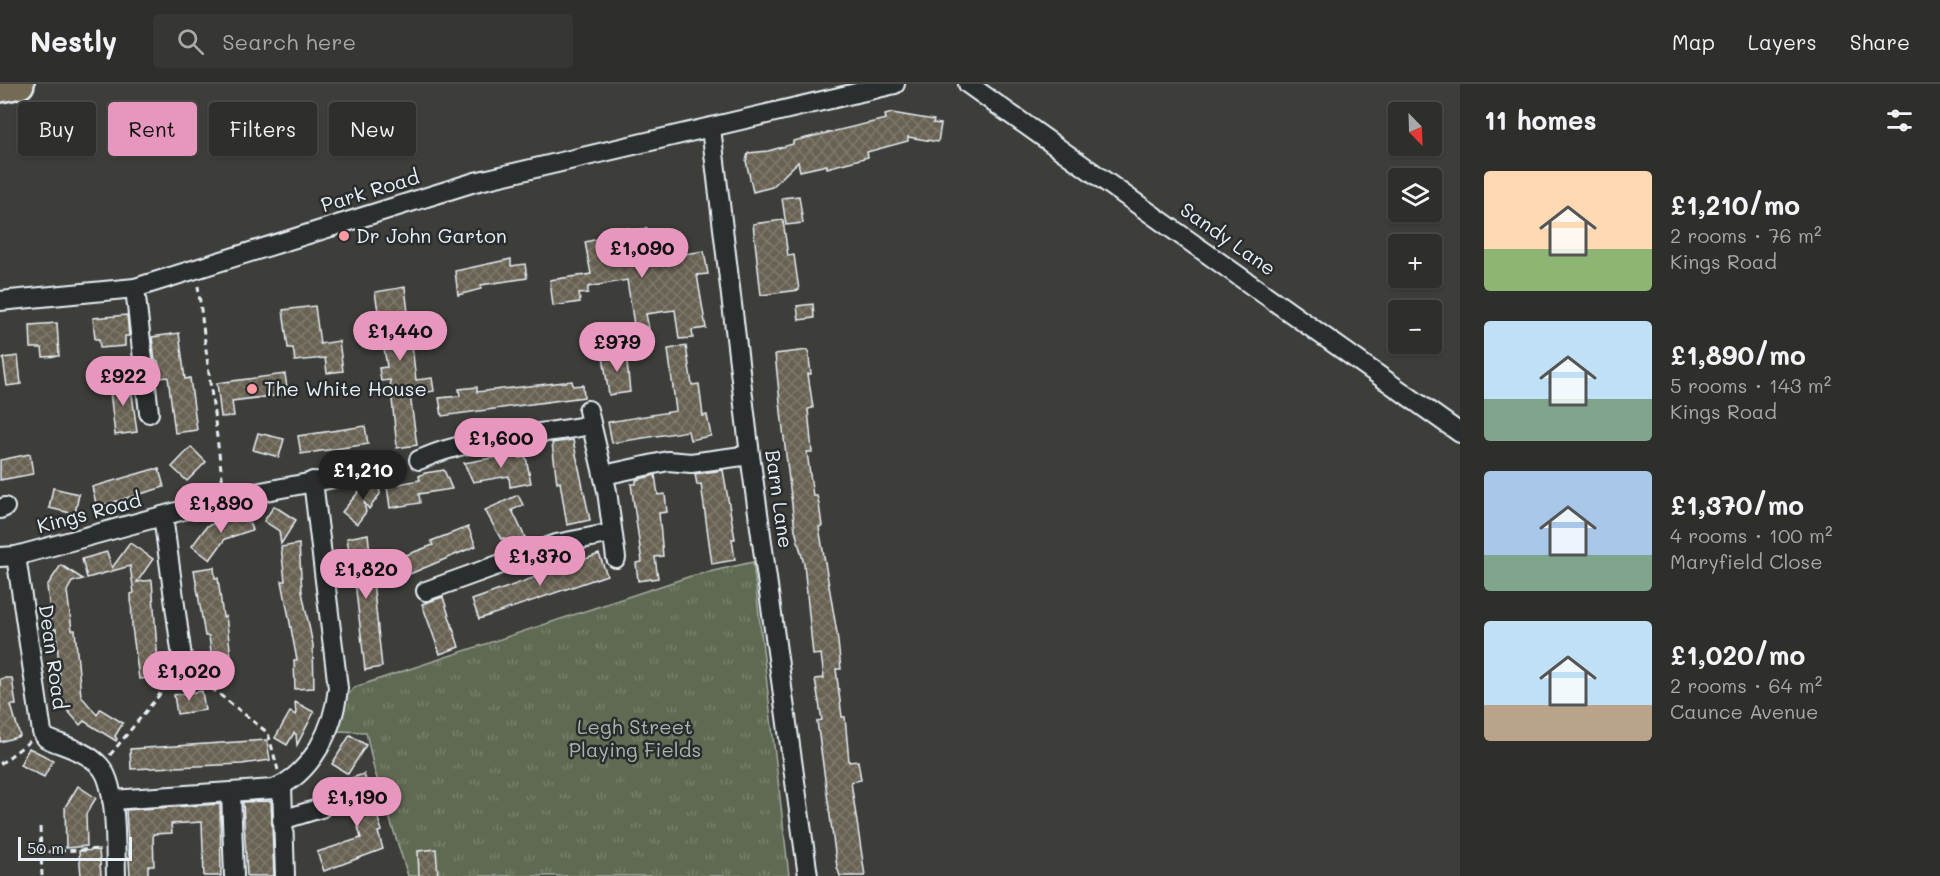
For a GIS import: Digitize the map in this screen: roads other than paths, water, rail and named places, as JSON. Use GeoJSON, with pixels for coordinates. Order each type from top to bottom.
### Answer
{"type":"FeatureCollection","features":[{"type":"Feature","properties":{"kind":"highway"},"geometry":{"type":"LineString","coordinates":[[0,88],[20,84]]}},
{"type":"Feature","properties":{"kind":"street","name":"Park Road"},"geometry":{"type":"LineString","coordinates":[[0,300],[135,288],[196,271],[475,182],[895,84]]}},
{"type":"Feature","properties":{"kind":"street","name":"Sandy Lane"},"geometry":{"type":"LineString","coordinates":[[968,84],[1460,433]]}},
{"type":"Feature","properties":{"kind":"street","name":"Barn Lane"},"geometry":{"type":"LineString","coordinates":[[711,128],[750,455],[808,876]]}},
{"type":"Feature","properties":{"kind":"street"},"geometry":{"type":"LineString","coordinates":[[135,288],[149,413]]}},
{"type":"Feature","properties":{"kind":"street"},"geometry":{"type":"LineString","coordinates":[[419,460],[439,442],[551,433],[589,418],[603,475],[616,558]]}},
{"type":"Feature","properties":{"kind":"street"},"geometry":{"type":"LineString","coordinates":[[603,475],[668,461],[699,462],[750,455]]}},
{"type":"Feature","properties":{"kind":"street","name":"Kings Road"},"geometry":{"type":"LineString","coordinates":[[8,556],[224,499],[313,480],[366,472]]}},
{"type":"Feature","properties":{"kind":"street"},"geometry":{"type":"LineString","coordinates":[[116,876],[112,800],[231,794],[274,789],[292,779],[324,741],[336,704],[337,672],[313,480]]}},
{"type":"Feature","properties":{"kind":"street"},"geometry":{"type":"LineString","coordinates":[[163,516],[183,665]]}},
{"type":"Feature","properties":{"kind":"street"},"geometry":{"type":"LineString","coordinates":[[426,591],[451,591],[556,544],[612,533]]}},
{"type":"Feature","properties":{"kind":"street","name":"Dean Road"},"geometry":{"type":"LineString","coordinates":[[8,556],[42,732],[46,738],[84,755],[101,766],[112,800]]}},
{"type":"Feature","properties":{"kind":"street"},"geometry":{"type":"LineString","coordinates":[[282,786],[285,876]]}},
{"type":"Feature","properties":{"kind":"street"},"geometry":{"type":"LineString","coordinates":[[231,794],[234,876]]}},
{"type":"Feature","properties":{"kind":"street"},"geometry":{"type":"LineString","coordinates":[[282,820],[321,808]]}},
{"type":"Feature","properties":{"kind":"place","name":"Dr John Garton"},"geometry":{"type":"Point","coordinates":[344,236]}},
{"type":"Feature","properties":{"kind":"place","name":"The White House"},"geometry":{"type":"Point","coordinates":[252,389]}},
{"type":"Feature","properties":{"kind":"park label","name":"Legh Street Playing Fields"},"geometry":{"type":"Point","coordinates":[635,738]}}]}
